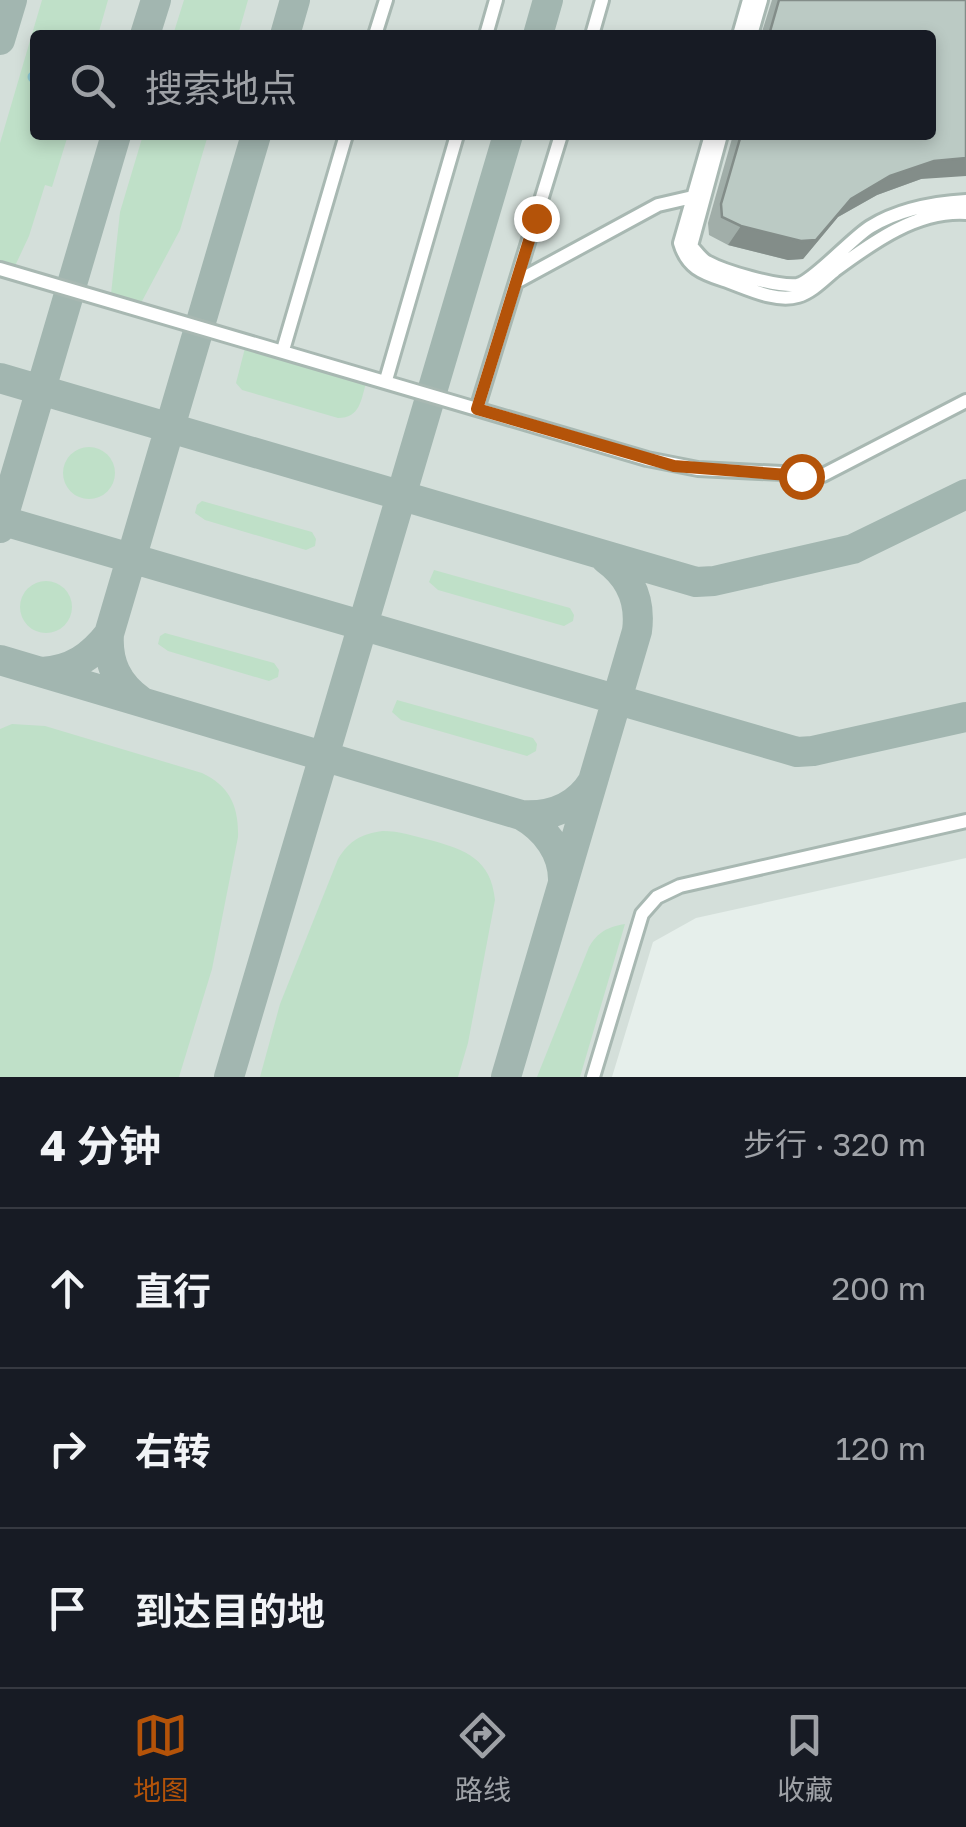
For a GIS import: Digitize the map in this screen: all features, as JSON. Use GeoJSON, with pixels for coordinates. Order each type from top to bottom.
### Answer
{"type":"FeatureCollection","features":[{"type":"Feature","properties":{"kind":"lane"},"geometry":{"type":"LineString","coordinates":[[377,30],[386,0]]}},
{"type":"Feature","properties":{"kind":"lane"},"geometry":{"type":"LineString","coordinates":[[487,30],[496,0]]}},
{"type":"Feature","properties":{"kind":"lane"},"geometry":{"type":"LineString","coordinates":[[593,30],[602,0]]}},
{"type":"Feature","properties":{"kind":"lane"},"geometry":{"type":"LineString","coordinates":[[740,30],[749,0]]}},
{"type":"Feature","properties":{"kind":"lane"},"geometry":{"type":"LineString","coordinates":[[752,30],[761,0]]}},
{"type":"Feature","properties":{"kind":"lane"},"geometry":{"type":"LineString","coordinates":[[283,350],[345,140]]}},
{"type":"Feature","properties":{"kind":"lane"},"geometry":{"type":"LineString","coordinates":[[386,380],[456,140]]}},
{"type":"Feature","properties":{"kind":"lane"},"geometry":{"type":"LineString","coordinates":[[477,409],[559,140]]}},
{"type":"Feature","properties":{"kind":"lane"},"geometry":{"type":"LineString","coordinates":[[709,140],[691,246],[704,262],[764,281],[798,285],[812,278],[832,256],[870,227],[905,211],[966,201]]}},
{"type":"Feature","properties":{"kind":"lane"},"geometry":{"type":"LineString","coordinates":[[719,140],[680,243],[683,254],[698,272],[771,296],[795,298],[810,291],[874,241],[917,221],[950,212],[966,213]]}},
{"type":"Feature","properties":{"kind":"lane"},"geometry":{"type":"LineString","coordinates":[[518,281],[658,205],[699,196]]}},
{"type":"Feature","properties":{"kind":"lane"},"geometry":{"type":"LineString","coordinates":[[0,269],[674,466],[812,476],[840,470],[966,401]]}},
{"type":"Feature","properties":{"kind":"lane"},"geometry":{"type":"LineString","coordinates":[[594,1077],[642,914],[657,897],[680,886],[966,821]]}},
{"type":"Feature","properties":{"kind":"shaded area"},"geometry":{"type":"Polygon","coordinates":[[[0,0],[966,0],[966,858],[696,918],[653,942],[612,1077],[0,1077],[0,0]]]}},
{"type":"Feature","properties":{"kind":"green space"},"geometry":{"type":"Polygon","coordinates":[[[42,0],[108,0],[99,30],[33,30],[42,0]]]}},
{"type":"Feature","properties":{"kind":"green space"},"geometry":{"type":"Polygon","coordinates":[[[184,0],[248,0],[239,30],[175,30],[184,0]]]}},
{"type":"Feature","properties":{"kind":"green space"},"geometry":{"type":"Polygon","coordinates":[[[30,41],[30,140],[66,140],[52,187],[45,185],[15,266],[0,262],[0,143],[30,41]]]}},
{"type":"Feature","properties":{"kind":"green space"},"geometry":{"type":"Polygon","coordinates":[[[142,140],[207,140],[180,230],[141,303],[111,294],[120,212],[142,140]]]}},
{"type":"Feature","properties":{"kind":"green space"},"geometry":{"type":"Polygon","coordinates":[[[245,348],[366,383],[358,407],[351,415],[338,418],[242,390],[236,383],[245,348]]]}},
{"type":"Feature","properties":{"kind":"green space"},"geometry":{"type":"Polygon","coordinates":[[[89,447],[107,455],[115,473],[107,491],[89,499],[71,491],[63,473],[71,455],[89,447]]]}},
{"type":"Feature","properties":{"kind":"green space"},"geometry":{"type":"Polygon","coordinates":[[[202,501],[312,532],[315,546],[306,550],[205,520],[195,513],[202,501]]]}},
{"type":"Feature","properties":{"kind":"green space"},"geometry":{"type":"Polygon","coordinates":[[[434,570],[570,608],[573,621],[564,626],[438,590],[429,582],[434,570]]]}},
{"type":"Feature","properties":{"kind":"green space"},"geometry":{"type":"Polygon","coordinates":[[[46,581],[64,589],[72,607],[64,625],[46,633],[28,625],[20,607],[28,589],[46,581]]]}},
{"type":"Feature","properties":{"kind":"green space"},"geometry":{"type":"Polygon","coordinates":[[[165,633],[274,663],[278,677],[269,681],[168,651],[158,644],[165,633]]]}},
{"type":"Feature","properties":{"kind":"green space"},"geometry":{"type":"Polygon","coordinates":[[[397,700],[533,738],[536,751],[527,756],[401,720],[392,712],[397,700]]]}},
{"type":"Feature","properties":{"kind":"green space"},"geometry":{"type":"Polygon","coordinates":[[[12,724],[45,726],[202,773],[220,784],[231,799],[238,837],[212,969],[179,1077],[0,1077],[0,729],[12,724]]]}},
{"type":"Feature","properties":{"kind":"green space"},"geometry":{"type":"Polygon","coordinates":[[[383,831],[430,840],[465,853],[482,866],[493,886],[495,900],[458,1077],[260,1077],[280,1004],[338,859],[357,839],[383,831]]]}},
{"type":"Feature","properties":{"kind":"green space"},"geometry":{"type":"Polygon","coordinates":[[[625,924],[580,1077],[537,1077],[589,947],[604,931],[625,924]]]}},
{"type":"Feature","properties":{"kind":"building"},"geometry":{"type":"Polygon","coordinates":[[[779,0],[966,0],[966,158],[934,161],[890,176],[851,199],[816,240],[801,241],[741,226],[722,217],[721,204],[740,140],[936,140],[936,30],[770,30],[779,0]]]}},
{"type":"Feature","properties":{"kind":"taxiway"},"geometry":{"type":"LineString","coordinates":[[0,40],[12,0]]}},
{"type":"Feature","properties":{"kind":"taxiway"},"geometry":{"type":"LineString","coordinates":[[147,30],[156,0]]}},
{"type":"Feature","properties":{"kind":"taxiway"},"geometry":{"type":"LineString","coordinates":[[286,30],[295,0]]}},
{"type":"Feature","properties":{"kind":"taxiway"},"geometry":{"type":"LineString","coordinates":[[539,30],[548,0]]}},
{"type":"Feature","properties":{"kind":"taxiway"},"geometry":{"type":"LineString","coordinates":[[0,528],[115,140]]}},
{"type":"Feature","properties":{"kind":"taxiway"},"geometry":{"type":"LineString","coordinates":[[109,634],[255,140]]}},
{"type":"Feature","properties":{"kind":"taxiway"},"geometry":{"type":"LineString","coordinates":[[229,1077],[507,140]]}},
{"type":"Feature","properties":{"kind":"taxiway"},"geometry":{"type":"LineString","coordinates":[[0,378],[696,582],[853,549],[966,494]]}},
{"type":"Feature","properties":{"kind":"taxiway"},"geometry":{"type":"LineString","coordinates":[[0,520],[797,752],[966,717]]}},
{"type":"Feature","properties":{"kind":"taxiway"},"geometry":{"type":"LineString","coordinates":[[506,1077],[637,631],[632,590],[606,559]]}},
{"type":"Feature","properties":{"kind":"taxiway"},"geometry":{"type":"LineString","coordinates":[[42,672],[80,661],[109,634],[115,672],[141,701]]}},
{"type":"Feature","properties":{"kind":"taxiway"},"geometry":{"type":"LineString","coordinates":[[0,660],[521,815]]}},
{"type":"Feature","properties":{"kind":"taxiway"},"geometry":{"type":"LineString","coordinates":[[563,882],[552,843],[521,815],[562,809],[579,798],[593,781]]}},
{"type":"Feature","properties":{"kind":"route"},"geometry":{"type":"LineString","coordinates":[[536,218],[477,409],[674,466],[801,476]]}}]}
